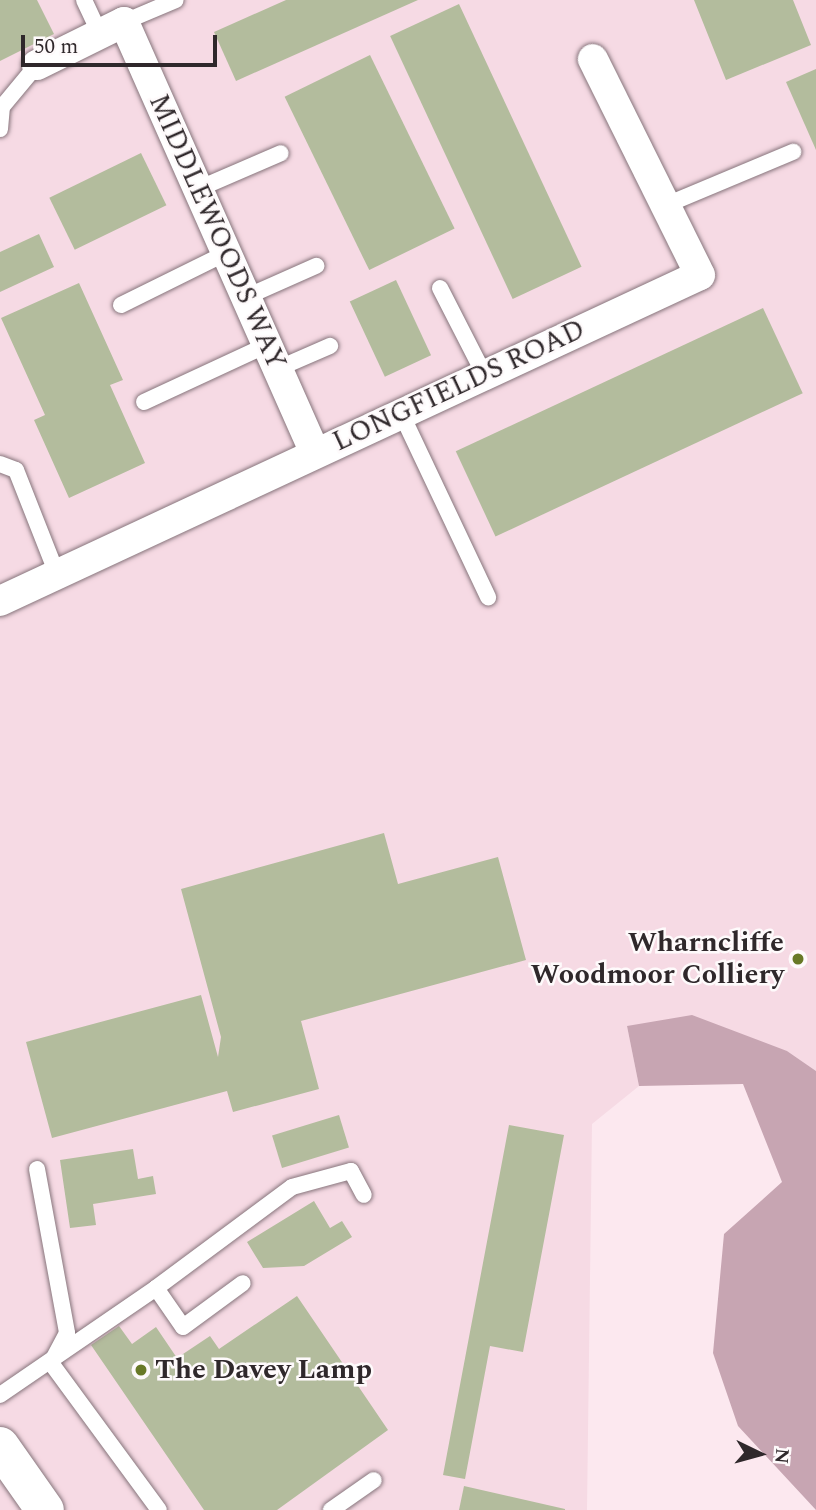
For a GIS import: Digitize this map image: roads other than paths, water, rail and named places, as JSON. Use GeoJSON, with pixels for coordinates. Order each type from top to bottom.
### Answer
{"type":"FeatureCollection","features":[{"type":"Feature","properties":{"kind":"main road"},"geometry":{"type":"LineString","coordinates":[[0,1446],[45,1510]]}},
{"type":"Feature","properties":{"kind":"street"},"geometry":{"type":"LineString","coordinates":[[37,65],[112,28]]}},
{"type":"Feature","properties":{"kind":"street","name":"MIDDLEWOODS WAY"},"geometry":{"type":"LineString","coordinates":[[112,28],[198,189],[315,453]]}},
{"type":"Feature","properties":{"kind":"street","name":"LONGFIELDS ROAD"},"geometry":{"type":"LineString","coordinates":[[0,601],[700,275],[593,59]]}},
{"type":"Feature","properties":{"kind":"lane"},"geometry":{"type":"LineString","coordinates":[[84,0],[112,28],[176,0]]}},
{"type":"Feature","properties":{"kind":"lane"},"geometry":{"type":"LineString","coordinates":[[0,130],[2,107],[37,65]]}},
{"type":"Feature","properties":{"kind":"lane"},"geometry":{"type":"LineString","coordinates":[[666,205],[793,152]]}},
{"type":"Feature","properties":{"kind":"lane"},"geometry":{"type":"LineString","coordinates":[[198,189],[281,153]]}},
{"type":"Feature","properties":{"kind":"lane"},"geometry":{"type":"LineString","coordinates":[[121,305],[226,254]]}},
{"type":"Feature","properties":{"kind":"lane"},"geometry":{"type":"LineString","coordinates":[[246,297],[316,266]]}},
{"type":"Feature","properties":{"kind":"lane"},"geometry":{"type":"LineString","coordinates":[[440,288],[484,374]]}},
{"type":"Feature","properties":{"kind":"lane"},"geometry":{"type":"LineString","coordinates":[[144,402],[272,357],[331,346]]}},
{"type":"Feature","properties":{"kind":"lane"},"geometry":{"type":"LineString","coordinates":[[401,413],[488,597]]}},
{"type":"Feature","properties":{"kind":"lane"},"geometry":{"type":"LineString","coordinates":[[0,464],[16,470],[57,575]]}},
{"type":"Feature","properties":{"kind":"lane"},"geometry":{"type":"LineString","coordinates":[[37,1169],[67,1333],[51,1363]]}},
{"type":"Feature","properties":{"kind":"lane"},"geometry":{"type":"LineString","coordinates":[[0,1395],[51,1363],[292,1187],[351,1171],[364,1195]]}},
{"type":"Feature","properties":{"kind":"lane"},"geometry":{"type":"LineString","coordinates":[[156,1288],[183,1327],[243,1283]]}},
{"type":"Feature","properties":{"kind":"lane"},"geometry":{"type":"LineString","coordinates":[[51,1363],[159,1510]]}},
{"type":"Feature","properties":{"kind":"lane"},"geometry":{"type":"LineString","coordinates":[[331,1510],[374,1480]]}},
{"type":"Feature","properties":{"kind":"place","name":"Wharncliffe Woodmoor Colliery"},"geometry":{"type":"Point","coordinates":[798,959]}},
{"type":"Feature","properties":{"kind":"place","name":"The Davey Lamp"},"geometry":{"type":"Point","coordinates":[141,1370]}}]}
